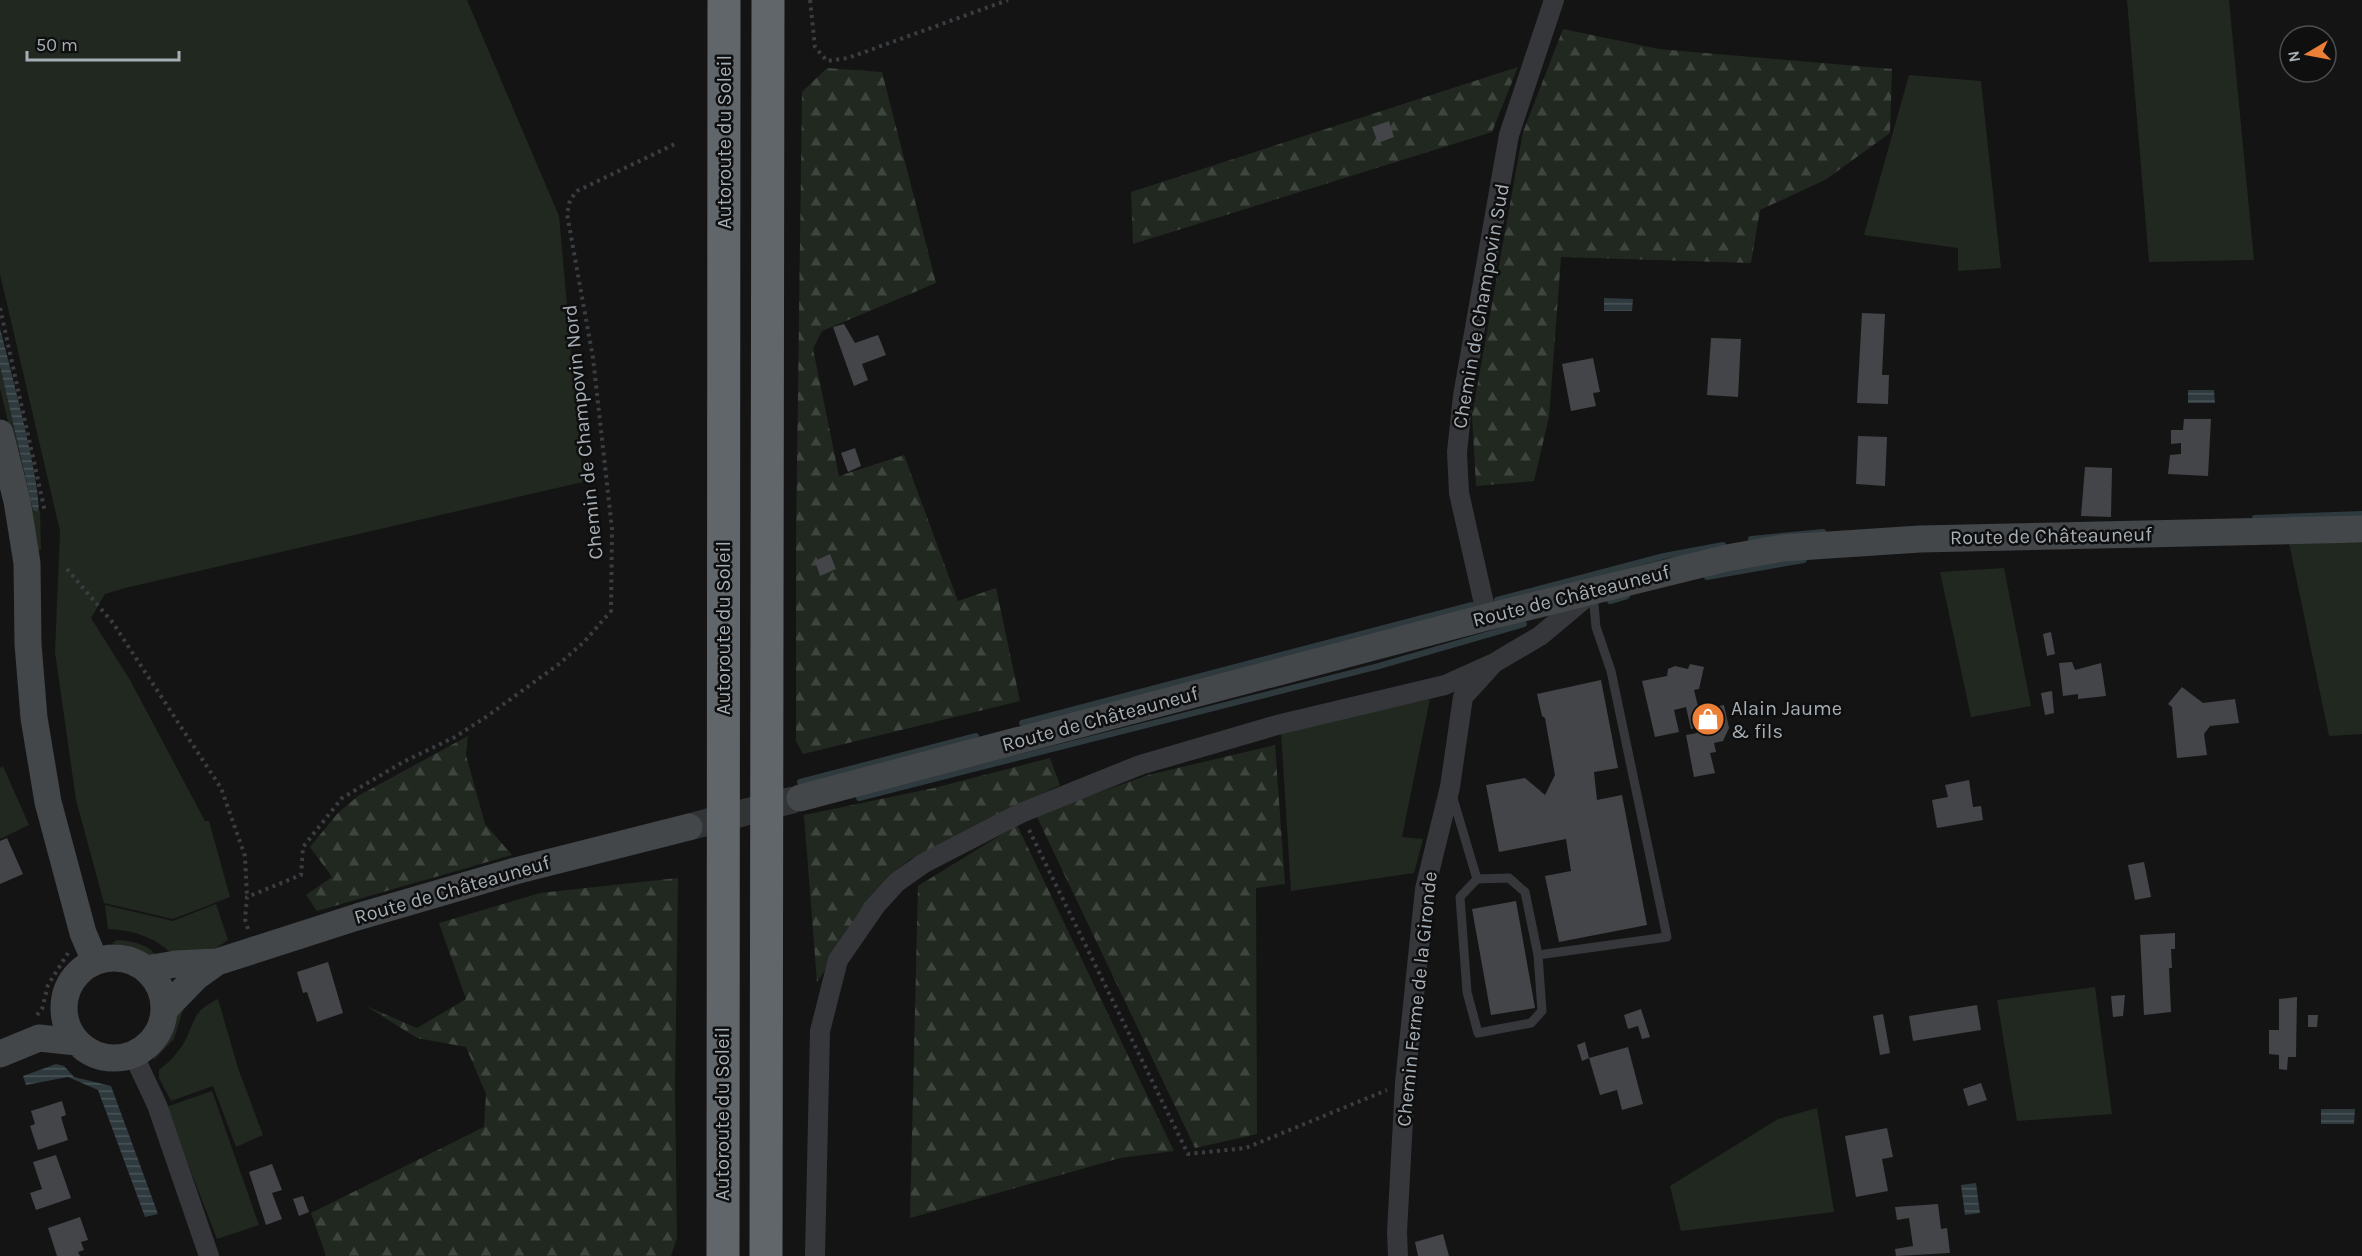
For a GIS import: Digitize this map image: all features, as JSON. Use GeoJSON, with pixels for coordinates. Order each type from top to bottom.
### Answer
{"type":"FeatureCollection","features":[{"type":"Feature","properties":{"kind":"highway","name":"Autoroute du Soleil"},"geometry":{"type":"LineString","coordinates":[[723,1256],[724,0]]}},
{"type":"Feature","properties":{"kind":"highway"},"geometry":{"type":"LineString","coordinates":[[766,1256],[768,0]]}},
{"type":"Feature","properties":{"kind":"main road"},"geometry":{"type":"LineString","coordinates":[[0,432],[27,563],[28,644],[34,718],[48,802],[83,933],[95,961]]}},
{"type":"Feature","properties":{"kind":"main road","name":"Route de Châteauneuf"},"geometry":{"type":"LineString","coordinates":[[800,798],[1487,617],[1685,567],[1783,548],[1920,539],[2362,529]]}},
{"type":"Feature","properties":{"kind":"main road","name":"Route de Châteauneuf"},"geometry":{"type":"LineString","coordinates":[[146,969],[176,964],[217,962],[357,917],[504,875],[688,827]]}},
{"type":"Feature","properties":{"kind":"main road"},"geometry":{"type":"LineString","coordinates":[[39,1038],[64,1001],[74,976],[95,961],[122,958],[146,969],[160,988],[164,1010]]}},
{"type":"Feature","properties":{"kind":"main road","name":"Route de Châteauneuf"},"geometry":{"type":"LineString","coordinates":[[133,1054],[149,1044],[160,1028],[164,1010],[196,977],[217,962]]}},
{"type":"Feature","properties":{"kind":"main road"},"geometry":{"type":"LineString","coordinates":[[64,1001],[66,1023],[77,1042],[103,1057],[118,1058],[133,1054]]}},
{"type":"Feature","properties":{"kind":"main road"},"geometry":{"type":"LineString","coordinates":[[0,1054],[39,1038],[77,1042]]}},
{"type":"Feature","properties":{"kind":"street","name":"Chemin de Champovin Sud"},"geometry":{"type":"LineString","coordinates":[[1487,617],[1459,493],[1457,452],[1463,396],[1509,135],[1554,0]]}},
{"type":"Feature","properties":{"kind":"street","name":"Chemin Ferme de la Gironde"},"geometry":{"type":"LineString","coordinates":[[1398,1256],[1397,1232],[1405,1083],[1425,889],[1450,787],[1463,697],[1494,663],[1540,636],[1593,592]]}},
{"type":"Feature","properties":{"kind":"street"},"geometry":{"type":"LineString","coordinates":[[815,1256],[820,1031],[838,960],[876,905],[897,882],[924,863],[1021,813],[1140,765],[1277,725],[1446,685],[1494,663]]}},
{"type":"Feature","properties":{"kind":"street"},"geometry":{"type":"LineString","coordinates":[[133,1054],[160,1115],[209,1256]]}},
{"type":"Feature","properties":{"kind":"lane"},"geometry":{"type":"LineString","coordinates":[[1538,955],[1667,937],[1611,671],[1596,627],[1593,592]]}},
{"type":"Feature","properties":{"kind":"lane"},"geometry":{"type":"LineString","coordinates":[[1450,787],[1477,879]]}},
{"type":"Feature","properties":{"kind":"lane"},"geometry":{"type":"LineString","coordinates":[[1509,878],[1525,892],[1538,955],[1542,1011],[1531,1023],[1478,1033],[1467,992],[1460,897],[1477,879],[1509,878]]}},
{"type":"Feature","properties":{"kind":"path"},"geometry":{"type":"LineString","coordinates":[[810,0],[815,47],[827,61],[848,58],[1008,0]]}},
{"type":"Feature","properties":{"kind":"path","name":"Chemin de Champovin Nord"},"geometry":{"type":"LineString","coordinates":[[247,897],[301,875],[303,847],[342,798],[403,762],[455,737],[486,717],[559,664],[584,642],[611,611],[613,583],[611,518],[593,358],[567,214],[570,200],[577,191],[676,143]]}},
{"type":"Feature","properties":{"kind":"path"},"geometry":{"type":"LineString","coordinates":[[67,569],[113,623],[221,788],[245,856],[247,897],[245,919],[255,950]]}},
{"type":"Feature","properties":{"kind":"path"},"geometry":{"type":"LineString","coordinates":[[1021,813],[1188,1154],[1246,1148],[1405,1083]]}},
{"type":"Feature","properties":{"kind":"green space"},"geometry":{"type":"Polygon","coordinates":[[[0,0],[467,0],[559,216],[583,482],[125,588],[105,594],[91,618],[130,680],[205,821],[209,821],[230,897],[173,919],[104,903],[76,800],[55,652],[60,531],[0,274],[0,0]]]}},
{"type":"Feature","properties":{"kind":"green space"},"geometry":{"type":"Polygon","coordinates":[[[2127,0],[2229,0],[2254,260],[2149,262],[2127,0]]]}},
{"type":"Feature","properties":{"kind":"green space"},"geometry":{"type":"Polygon","coordinates":[[[1563,29],[1659,49],[1892,69],[1890,133],[1825,180],[1760,210],[1751,263],[1561,257],[1549,417],[1534,481],[1476,486],[1472,415],[1523,132],[1563,29]]]}},
{"type":"Feature","properties":{"kind":"green space"},"geometry":{"type":"Polygon","coordinates":[[[1518,67],[1492,132],[1133,244],[1131,192],[1518,67]]]}},
{"type":"Feature","properties":{"kind":"green space"},"geometry":{"type":"Polygon","coordinates":[[[827,68],[882,72],[936,283],[822,331],[813,349],[839,476],[904,455],[958,601],[996,588],[1020,701],[803,754],[796,741],[796,542],[802,92],[827,68]]]}},
{"type":"Feature","properties":{"kind":"green space"},"geometry":{"type":"Polygon","coordinates":[[[1909,75],[1981,81],[2001,268],[1958,271],[1958,248],[1864,235],[1909,75]]]}},
{"type":"Feature","properties":{"kind":"green space"},"geometry":{"type":"Polygon","coordinates":[[[0,366],[33,510],[38,512],[40,509],[41,550],[35,550],[30,516],[0,388],[0,366]]]}},
{"type":"Feature","properties":{"kind":"green space"},"geometry":{"type":"Polygon","coordinates":[[[2289,543],[2362,543],[2362,734],[2329,736],[2289,543]]]}},
{"type":"Feature","properties":{"kind":"green space"},"geometry":{"type":"Polygon","coordinates":[[[2004,568],[2031,706],[1971,717],[1940,572],[2004,568]]]}},
{"type":"Feature","properties":{"kind":"green space"},"geometry":{"type":"Polygon","coordinates":[[[1430,699],[1402,837],[1423,839],[1414,873],[1291,891],[1281,732],[1430,699]]]}},
{"type":"Feature","properties":{"kind":"green space"},"geometry":{"type":"Polygon","coordinates":[[[468,736],[466,755],[485,824],[512,855],[317,911],[306,895],[332,877],[310,847],[338,813],[358,796],[468,736]]]}},
{"type":"Feature","properties":{"kind":"green space"},"geometry":{"type":"Polygon","coordinates":[[[1275,745],[1285,884],[1256,888],[1257,1134],[1195,1148],[1036,815],[1148,775],[1275,745]]]}},
{"type":"Feature","properties":{"kind":"green space"},"geometry":{"type":"Polygon","coordinates":[[[1050,758],[1060,785],[909,860],[888,877],[817,982],[804,815],[934,788],[1050,758]]]}},
{"type":"Feature","properties":{"kind":"green space"},"geometry":{"type":"Polygon","coordinates":[[[3,766],[29,825],[0,839],[0,768],[3,766]]]}},
{"type":"Feature","properties":{"kind":"green space"},"geometry":{"type":"Polygon","coordinates":[[[1017,825],[1174,1151],[1120,1158],[910,1218],[918,886],[1017,825]]]}},
{"type":"Feature","properties":{"kind":"green space"},"geometry":{"type":"Polygon","coordinates":[[[678,878],[675,1087],[677,1238],[671,1256],[326,1256],[311,1213],[484,1127],[486,1094],[466,1047],[417,1038],[366,1006],[417,1028],[466,999],[439,923],[540,893],[678,878]]]}},
{"type":"Feature","properties":{"kind":"green space"},"geometry":{"type":"Polygon","coordinates":[[[216,904],[228,940],[215,949],[172,954],[158,943],[143,936],[108,929],[105,905],[173,921],[216,904]]]}},
{"type":"Feature","properties":{"kind":"green space"},"geometry":{"type":"Polygon","coordinates":[[[117,940],[146,947],[158,959],[112,943],[117,940]]]}},
{"type":"Feature","properties":{"kind":"green space"},"geometry":{"type":"Polygon","coordinates":[[[2095,987],[2112,1114],[2017,1121],[1997,1000],[2095,987]]]}},
{"type":"Feature","properties":{"kind":"green space"},"geometry":{"type":"Polygon","coordinates":[[[218,999],[238,1068],[263,1135],[236,1147],[213,1086],[171,1101],[159,1078],[159,1070],[182,1046],[198,1014],[218,999]]]}},
{"type":"Feature","properties":{"kind":"green space"},"geometry":{"type":"Polygon","coordinates":[[[184,1007],[174,1039],[153,1061],[175,1013],[184,1007]]]}},
{"type":"Feature","properties":{"kind":"green space"},"geometry":{"type":"Polygon","coordinates":[[[76,1055],[87,1062],[111,1069],[108,1072],[76,1060],[76,1055]]]}},
{"type":"Feature","properties":{"kind":"green space"},"geometry":{"type":"Polygon","coordinates":[[[212,1091],[259,1225],[217,1239],[166,1107],[212,1091]]]}},
{"type":"Feature","properties":{"kind":"green space"},"geometry":{"type":"Polygon","coordinates":[[[1817,1108],[1834,1212],[1681,1231],[1670,1186],[1778,1119],[1817,1108]]]}},
{"type":"Feature","properties":{"kind":"shaded area"},"geometry":{"type":"Polygon","coordinates":[[[1604,298],[1633,299],[1632,311],[1604,311],[1604,298]]]}},
{"type":"Feature","properties":{"kind":"shaded area"},"geometry":{"type":"Polygon","coordinates":[[[0,328],[36,480],[38,512],[33,510],[0,366],[0,328]]]}},
{"type":"Feature","properties":{"kind":"shaded area"},"geometry":{"type":"Polygon","coordinates":[[[2188,390],[2214,390],[2215,403],[2188,403],[2188,390]]]}},
{"type":"Feature","properties":{"kind":"shaded area"},"geometry":{"type":"Polygon","coordinates":[[[56,1064],[64,1066],[74,1077],[111,1086],[158,1214],[145,1217],[98,1090],[68,1077],[26,1085],[23,1076],[56,1064]]]}},
{"type":"Feature","properties":{"kind":"shaded area"},"geometry":{"type":"Polygon","coordinates":[[[2321,1109],[2355,1109],[2354,1124],[2321,1124],[2321,1109]]]}},
{"type":"Feature","properties":{"kind":"shaded area"},"geometry":{"type":"Polygon","coordinates":[[[1976,1183],[1980,1213],[1965,1215],[1961,1185],[1976,1183]]]}},
{"type":"Feature","properties":{"kind":"building"},"geometry":{"type":"Polygon","coordinates":[[[1389,121],[1394,137],[1378,143],[1372,127],[1389,121]]]}},
{"type":"Feature","properties":{"kind":"building"},"geometry":{"type":"Polygon","coordinates":[[[1862,313],[1885,314],[1882,375],[1889,375],[1888,404],[1857,403],[1862,313]]]}},
{"type":"Feature","properties":{"kind":"building"},"geometry":{"type":"Polygon","coordinates":[[[844,324],[855,343],[878,335],[886,355],[862,364],[868,380],[854,386],[833,327],[844,324]]]}},
{"type":"Feature","properties":{"kind":"building"},"geometry":{"type":"Polygon","coordinates":[[[1711,338],[1741,339],[1738,397],[1707,395],[1711,338]]]}},
{"type":"Feature","properties":{"kind":"building"},"geometry":{"type":"Polygon","coordinates":[[[1593,358],[1600,392],[1593,393],[1596,406],[1571,411],[1562,364],[1593,358]]]}},
{"type":"Feature","properties":{"kind":"building"},"geometry":{"type":"Polygon","coordinates":[[[2184,419],[2211,419],[2208,476],[2168,474],[2170,455],[2181,454],[2181,443],[2171,444],[2171,430],[2183,430],[2184,419]]]}},
{"type":"Feature","properties":{"kind":"building"},"geometry":{"type":"Polygon","coordinates":[[[1858,436],[1887,437],[1885,486],[1856,484],[1858,436]]]}},
{"type":"Feature","properties":{"kind":"building"},"geometry":{"type":"Polygon","coordinates":[[[855,448],[861,466],[848,472],[841,453],[855,448]]]}},
{"type":"Feature","properties":{"kind":"building"},"geometry":{"type":"Polygon","coordinates":[[[2085,467],[2112,468],[2111,517],[2081,516],[2085,467]]]}},
{"type":"Feature","properties":{"kind":"building"},"geometry":{"type":"Polygon","coordinates":[[[830,554],[836,569],[820,576],[815,561],[830,554]]]}},
{"type":"Feature","properties":{"kind":"building"},"geometry":{"type":"Polygon","coordinates":[[[2051,632],[2055,654],[2047,656],[2043,634],[2051,632]]]}},
{"type":"Feature","properties":{"kind":"building"},"geometry":{"type":"Polygon","coordinates":[[[2072,662],[2075,670],[2101,663],[2106,696],[2078,699],[2078,694],[2063,696],[2059,663],[2072,662]]]}},
{"type":"Feature","properties":{"kind":"building","name":"Alain Jaume & fils"},"geometry":{"type":"Polygon","coordinates":[[[1690,664],[1704,667],[1699,689],[1694,690],[1699,710],[1724,705],[1729,728],[1723,741],[1714,743],[1716,752],[1710,753],[1715,773],[1694,777],[1686,735],[1697,733],[1696,728],[1691,729],[1686,707],[1674,710],[1679,732],[1655,737],[1642,681],[1667,676],[1668,669],[1675,666],[1688,669],[1690,664]]]}},
{"type":"Feature","properties":{"kind":"building"},"geometry":{"type":"Polygon","coordinates":[[[1601,680],[1618,768],[1594,772],[1597,800],[1622,795],[1647,925],[1559,942],[1545,876],[1571,871],[1566,839],[1499,852],[1486,785],[1525,778],[1545,795],[1555,775],[1545,718],[1542,716],[1537,694],[1601,680]]]}},
{"type":"Feature","properties":{"kind":"building"},"geometry":{"type":"Polygon","coordinates":[[[2182,687],[2203,703],[2235,699],[2239,723],[2210,726],[2204,734],[2207,755],[2177,758],[2172,707],[2168,704],[2182,687]]]}},
{"type":"Feature","properties":{"kind":"building"},"geometry":{"type":"Polygon","coordinates":[[[2052,691],[2054,713],[2045,715],[2041,693],[2052,691]]]}},
{"type":"Feature","properties":{"kind":"building"},"geometry":{"type":"Polygon","coordinates":[[[1969,780],[1973,807],[1981,806],[1983,820],[1937,828],[1932,800],[1948,797],[1945,785],[1969,780]]]}},
{"type":"Feature","properties":{"kind":"building"},"geometry":{"type":"Polygon","coordinates":[[[7,838],[23,874],[0,884],[0,841],[7,838]]]}},
{"type":"Feature","properties":{"kind":"building"},"geometry":{"type":"Polygon","coordinates":[[[2144,862],[2151,897],[2135,900],[2128,865],[2144,862]]]}},
{"type":"Feature","properties":{"kind":"building"},"geometry":{"type":"Polygon","coordinates":[[[1516,901],[1535,1008],[1491,1015],[1472,909],[1516,901]]]}},
{"type":"Feature","properties":{"kind":"building"},"geometry":{"type":"Polygon","coordinates":[[[2175,933],[2175,949],[2171,949],[2172,968],[2169,968],[2171,1012],[2144,1015],[2140,935],[2175,933]]]}},
{"type":"Feature","properties":{"kind":"building"},"geometry":{"type":"Polygon","coordinates":[[[328,962],[343,1013],[317,1022],[307,992],[303,993],[297,972],[328,962]]]}},
{"type":"Feature","properties":{"kind":"building"},"geometry":{"type":"Polygon","coordinates":[[[2125,995],[2123,1016],[2113,1017],[2111,996],[2125,995]]]}},
{"type":"Feature","properties":{"kind":"building"},"geometry":{"type":"Polygon","coordinates":[[[2297,997],[2296,1057],[2288,1057],[2287,1070],[2279,1069],[2279,1055],[2269,1054],[2269,1030],[2279,1030],[2279,999],[2297,997]]]}},
{"type":"Feature","properties":{"kind":"building"},"geometry":{"type":"Polygon","coordinates":[[[1977,1005],[1981,1030],[1913,1041],[1909,1016],[1977,1005]]]}},
{"type":"Feature","properties":{"kind":"building"},"geometry":{"type":"Polygon","coordinates":[[[1641,1009],[1650,1037],[1642,1039],[1638,1026],[1628,1029],[1624,1015],[1641,1009]]]}},
{"type":"Feature","properties":{"kind":"building"},"geometry":{"type":"Polygon","coordinates":[[[1883,1014],[1890,1053],[1880,1055],[1873,1016],[1883,1014]]]}},
{"type":"Feature","properties":{"kind":"building"},"geometry":{"type":"Polygon","coordinates":[[[2308,1015],[2318,1015],[2317,1027],[2308,1027],[2308,1015]]]}},
{"type":"Feature","properties":{"kind":"building"},"geometry":{"type":"Polygon","coordinates":[[[1585,1042],[1589,1058],[1582,1061],[1577,1045],[1585,1042]]]}},
{"type":"Feature","properties":{"kind":"building"},"geometry":{"type":"Polygon","coordinates":[[[1628,1047],[1643,1104],[1622,1110],[1617,1090],[1600,1095],[1589,1058],[1628,1047]]]}},
{"type":"Feature","properties":{"kind":"building"},"geometry":{"type":"Polygon","coordinates":[[[1981,1083],[1987,1100],[1968,1106],[1963,1089],[1981,1083]]]}},
{"type":"Feature","properties":{"kind":"building"},"geometry":{"type":"Polygon","coordinates":[[[62,1101],[66,1115],[61,1117],[68,1140],[38,1150],[30,1126],[35,1124],[31,1111],[62,1101]]]}},
{"type":"Feature","properties":{"kind":"building"},"geometry":{"type":"Polygon","coordinates":[[[1887,1128],[1893,1157],[1882,1159],[1888,1191],[1856,1197],[1845,1136],[1887,1128]]]}},
{"type":"Feature","properties":{"kind":"building"},"geometry":{"type":"Polygon","coordinates":[[[56,1155],[71,1198],[36,1210],[30,1193],[42,1189],[33,1162],[56,1155]]]}},
{"type":"Feature","properties":{"kind":"building"},"geometry":{"type":"Polygon","coordinates":[[[272,1164],[282,1190],[272,1193],[282,1219],[266,1225],[249,1172],[272,1164]]]}},
{"type":"Feature","properties":{"kind":"building"},"geometry":{"type":"Polygon","coordinates":[[[303,1196],[309,1212],[299,1216],[293,1199],[303,1196]]]}},
{"type":"Feature","properties":{"kind":"building"},"geometry":{"type":"Polygon","coordinates":[[[1938,1204],[1941,1229],[1947,1228],[1950,1253],[1896,1256],[1895,1249],[1913,1246],[1909,1218],[1897,1220],[1895,1207],[1938,1204]]]}},
{"type":"Feature","properties":{"kind":"building"},"geometry":{"type":"Polygon","coordinates":[[[80,1217],[88,1240],[81,1242],[84,1250],[78,1252],[80,1256],[57,1256],[48,1228],[80,1217]]]}},
{"type":"Feature","properties":{"kind":"building"},"geometry":{"type":"Polygon","coordinates":[[[1443,1234],[1449,1256],[1418,1256],[1415,1242],[1443,1234]]]}},
{"type":"Feature","properties":{"kind":"waterway"},"geometry":{"type":"LineString","coordinates":[[2255,518],[2362,514]]}},
{"type":"Feature","properties":{"kind":"waterway"},"geometry":{"type":"LineString","coordinates":[[1751,539],[1823,532]]}},
{"type":"Feature","properties":{"kind":"waterway"},"geometry":{"type":"LineString","coordinates":[[1497,600],[1664,556],[1723,545]]}},
{"type":"Feature","properties":{"kind":"waterway"},"geometry":{"type":"LineString","coordinates":[[1707,577],[1804,560]]}},
{"type":"Feature","properties":{"kind":"waterway"},"geometry":{"type":"LineString","coordinates":[[1610,601],[1627,596]]}},
{"type":"Feature","properties":{"kind":"waterway"},"geometry":{"type":"LineString","coordinates":[[1022,723],[1472,605]]}},
{"type":"Feature","properties":{"kind":"waterway"},"geometry":{"type":"LineString","coordinates":[[859,798],[1379,666],[1524,624]]}},
{"type":"Feature","properties":{"kind":"waterway"},"geometry":{"type":"LineString","coordinates":[[800,782],[976,736]]}},
{"type":"Feature","properties":{"kind":"tunnel"},"geometry":{"type":"LineString","coordinates":[[689,827],[800,798]]}},
{"type":"Feature","properties":{"kind":"place","name":"Alain Jaume & fils"},"geometry":{"type":"Point","coordinates":[1708,719]}}]}
